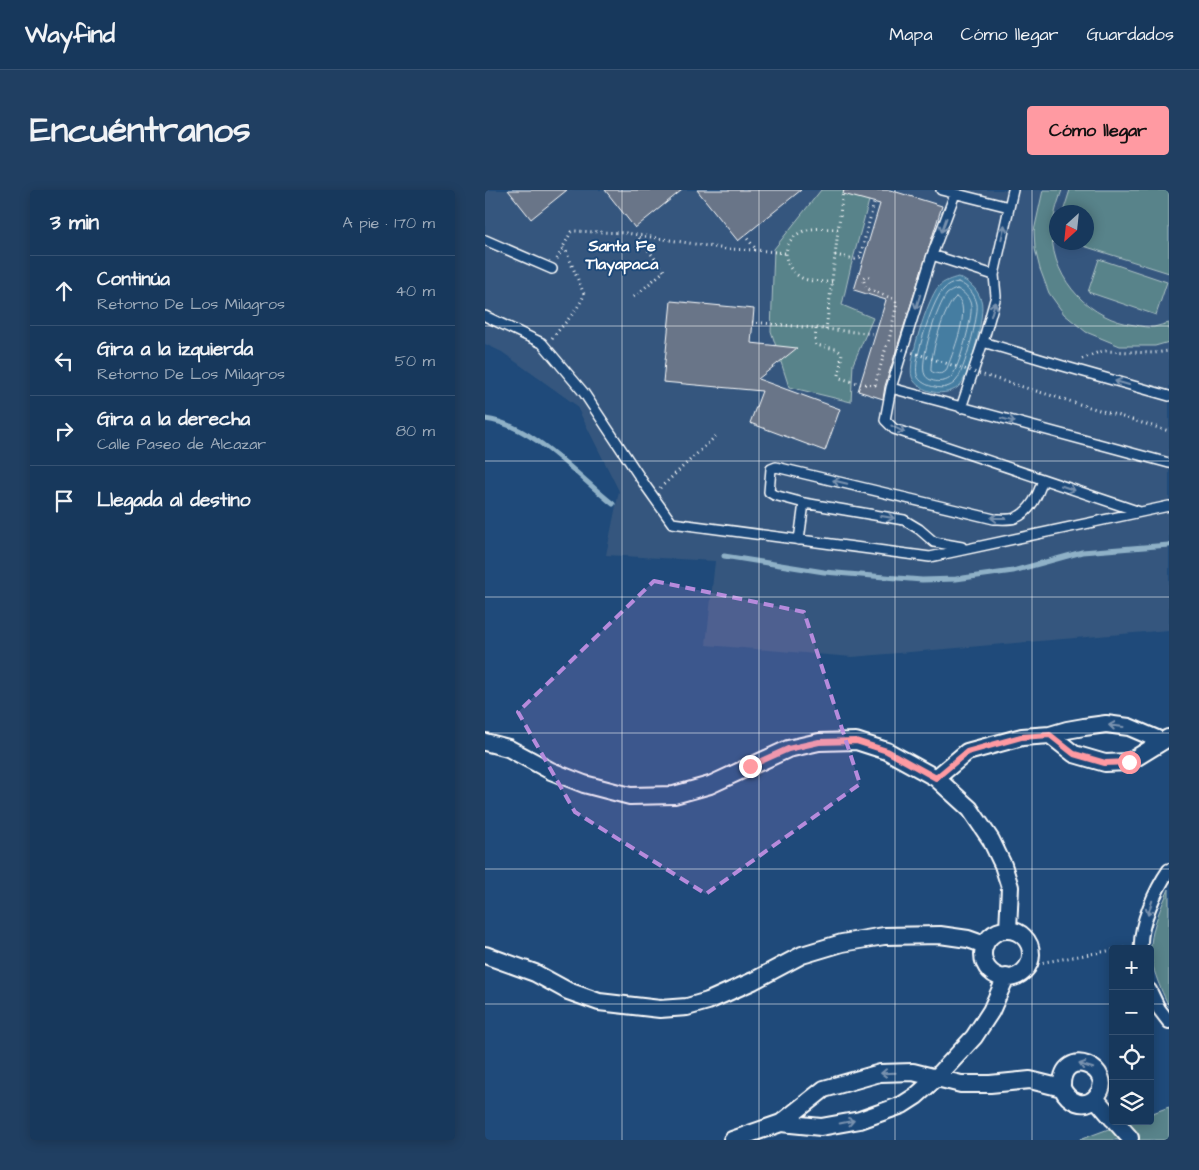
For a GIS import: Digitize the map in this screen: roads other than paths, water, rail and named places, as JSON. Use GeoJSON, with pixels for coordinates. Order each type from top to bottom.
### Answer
{"type":"FeatureCollection","features":[{"type":"Feature","properties":{"kind":"street"},"geometry":{"type":"LineString","coordinates":[[936,778],[967,752],[1021,737],[1050,735],[1067,730],[1106,724],[1129,728],[1166,739]]}},
{"type":"Feature","properties":{"kind":"street"},"geometry":{"type":"LineString","coordinates":[[1050,735],[1074,754],[1105,763],[1129,762],[1166,739]]}},
{"type":"Feature","properties":{"kind":"street"},"geometry":{"type":"LineString","coordinates":[[485,742],[508,748],[551,771],[584,784],[629,796],[673,795],[709,785],[788,749],[819,742],[856,741],[887,751],[936,778],[970,809],[991,840],[1003,865],[1009,887],[1008,930]]}},
{"type":"Feature","properties":{"kind":"street"},"geometry":{"type":"LineString","coordinates":[[1142,945],[1153,898],[1169,870]]}},
{"type":"Feature","properties":{"kind":"street"},"geometry":{"type":"LineString","coordinates":[[1008,930],[1017,932],[1025,938],[1030,946],[1031,956],[1023,972],[1015,976],[1006,977],[997,975],[990,970],[983,954],[985,945],[990,937],[998,931],[1008,930]]}},
{"type":"Feature","properties":{"kind":"street"},"geometry":{"type":"LineString","coordinates":[[485,955],[535,973],[568,991],[599,1002],[660,1009],[687,1007],[708,1001],[753,981],[803,955],[842,943],[884,936],[940,935],[968,939],[985,945]]}},
{"type":"Feature","properties":{"kind":"street"},"geometry":{"type":"LineString","coordinates":[[781,1123],[821,1127],[860,1120],[902,1105],[916,1096],[936,1078],[974,1037],[991,1011],[1006,977]]}},
{"type":"Feature","properties":{"kind":"street"},"geometry":{"type":"LineString","coordinates":[[1154,998],[1169,1022]]}},
{"type":"Feature","properties":{"kind":"street"},"geometry":{"type":"LineString","coordinates":[[1078,1063],[1092,1066],[1100,1076],[1101,1088],[1095,1098],[1089,1101],[1077,1103],[1065,1096],[1062,1088],[1061,1080],[1063,1073],[1078,1063]]}},
{"type":"Feature","properties":{"kind":"street"},"geometry":{"type":"LineString","coordinates":[[732,1140],[781,1123],[825,1089],[879,1073],[913,1072],[961,1084],[990,1084],[1030,1080],[1062,1088]]}},
{"type":"Feature","properties":{"kind":"street"},"geometry":{"type":"LineString","coordinates":[[1095,1098],[1109,1114]]}},
{"type":"Feature","properties":{"kind":"street"},"geometry":{"type":"LineString","coordinates":[[1118,1125],[1130,1138]]}},
{"type":"Feature","properties":{"kind":"lane"},"geometry":{"type":"LineString","coordinates":[[941,190],[1009,207]]}},
{"type":"Feature","properties":{"kind":"lane"},"geometry":{"type":"LineString","coordinates":[[961,408],[996,296],[994,275],[1013,190]]}},
{"type":"Feature","properties":{"kind":"lane"},"geometry":{"type":"LineString","coordinates":[[955,194],[933,255],[891,388],[885,420],[894,429],[1141,512]]}},
{"type":"Feature","properties":{"kind":"lane"},"geometry":{"type":"LineString","coordinates":[[485,240],[552,269]]}},
{"type":"Feature","properties":{"kind":"lane"},"geometry":{"type":"LineString","coordinates":[[933,255],[994,275]]}},
{"type":"Feature","properties":{"kind":"lane"},"geometry":{"type":"LineString","coordinates":[[485,316],[545,346],[584,393],[672,523],[930,557],[1169,506]]}},
{"type":"Feature","properties":{"kind":"lane"},"geometry":{"type":"LineString","coordinates":[[983,342],[1169,396]]}},
{"type":"Feature","properties":{"kind":"lane"},"geometry":{"type":"LineString","coordinates":[[891,388],[1169,463]]}},
{"type":"Feature","properties":{"kind":"lane"},"geometry":{"type":"LineString","coordinates":[[968,548],[934,542],[919,529],[904,520],[804,503],[774,495],[769,492],[771,469],[777,467],[994,519],[1015,518],[1029,507],[1038,495],[1043,480]]}},
{"type":"Feature","properties":{"kind":"lane"},"geometry":{"type":"LineString","coordinates":[[799,540],[804,503]]}},
{"type":"Feature","properties":{"kind":"water"},"geometry":{"type":"Polygon","coordinates":[[[958,277],[972,286],[981,300],[981,317],[976,343],[969,368],[961,384],[948,392],[933,392],[924,389],[913,380],[911,369],[915,345],[929,304],[938,287],[950,279],[958,277]]]}},
{"type":"Feature","properties":{"kind":"waterway"},"geometry":{"type":"LineString","coordinates":[[485,419],[503,423],[537,441],[613,504]]}},
{"type":"Feature","properties":{"kind":"waterway"},"geometry":{"type":"LineString","coordinates":[[724,556],[824,572],[922,580],[956,579],[1013,571],[1082,552],[1169,545]]}},
{"type":"Feature","properties":{"kind":"district","name":"Santa Fe Tlayapaca"},"geometry":{"type":"Point","coordinates":[622,254]}}]}
